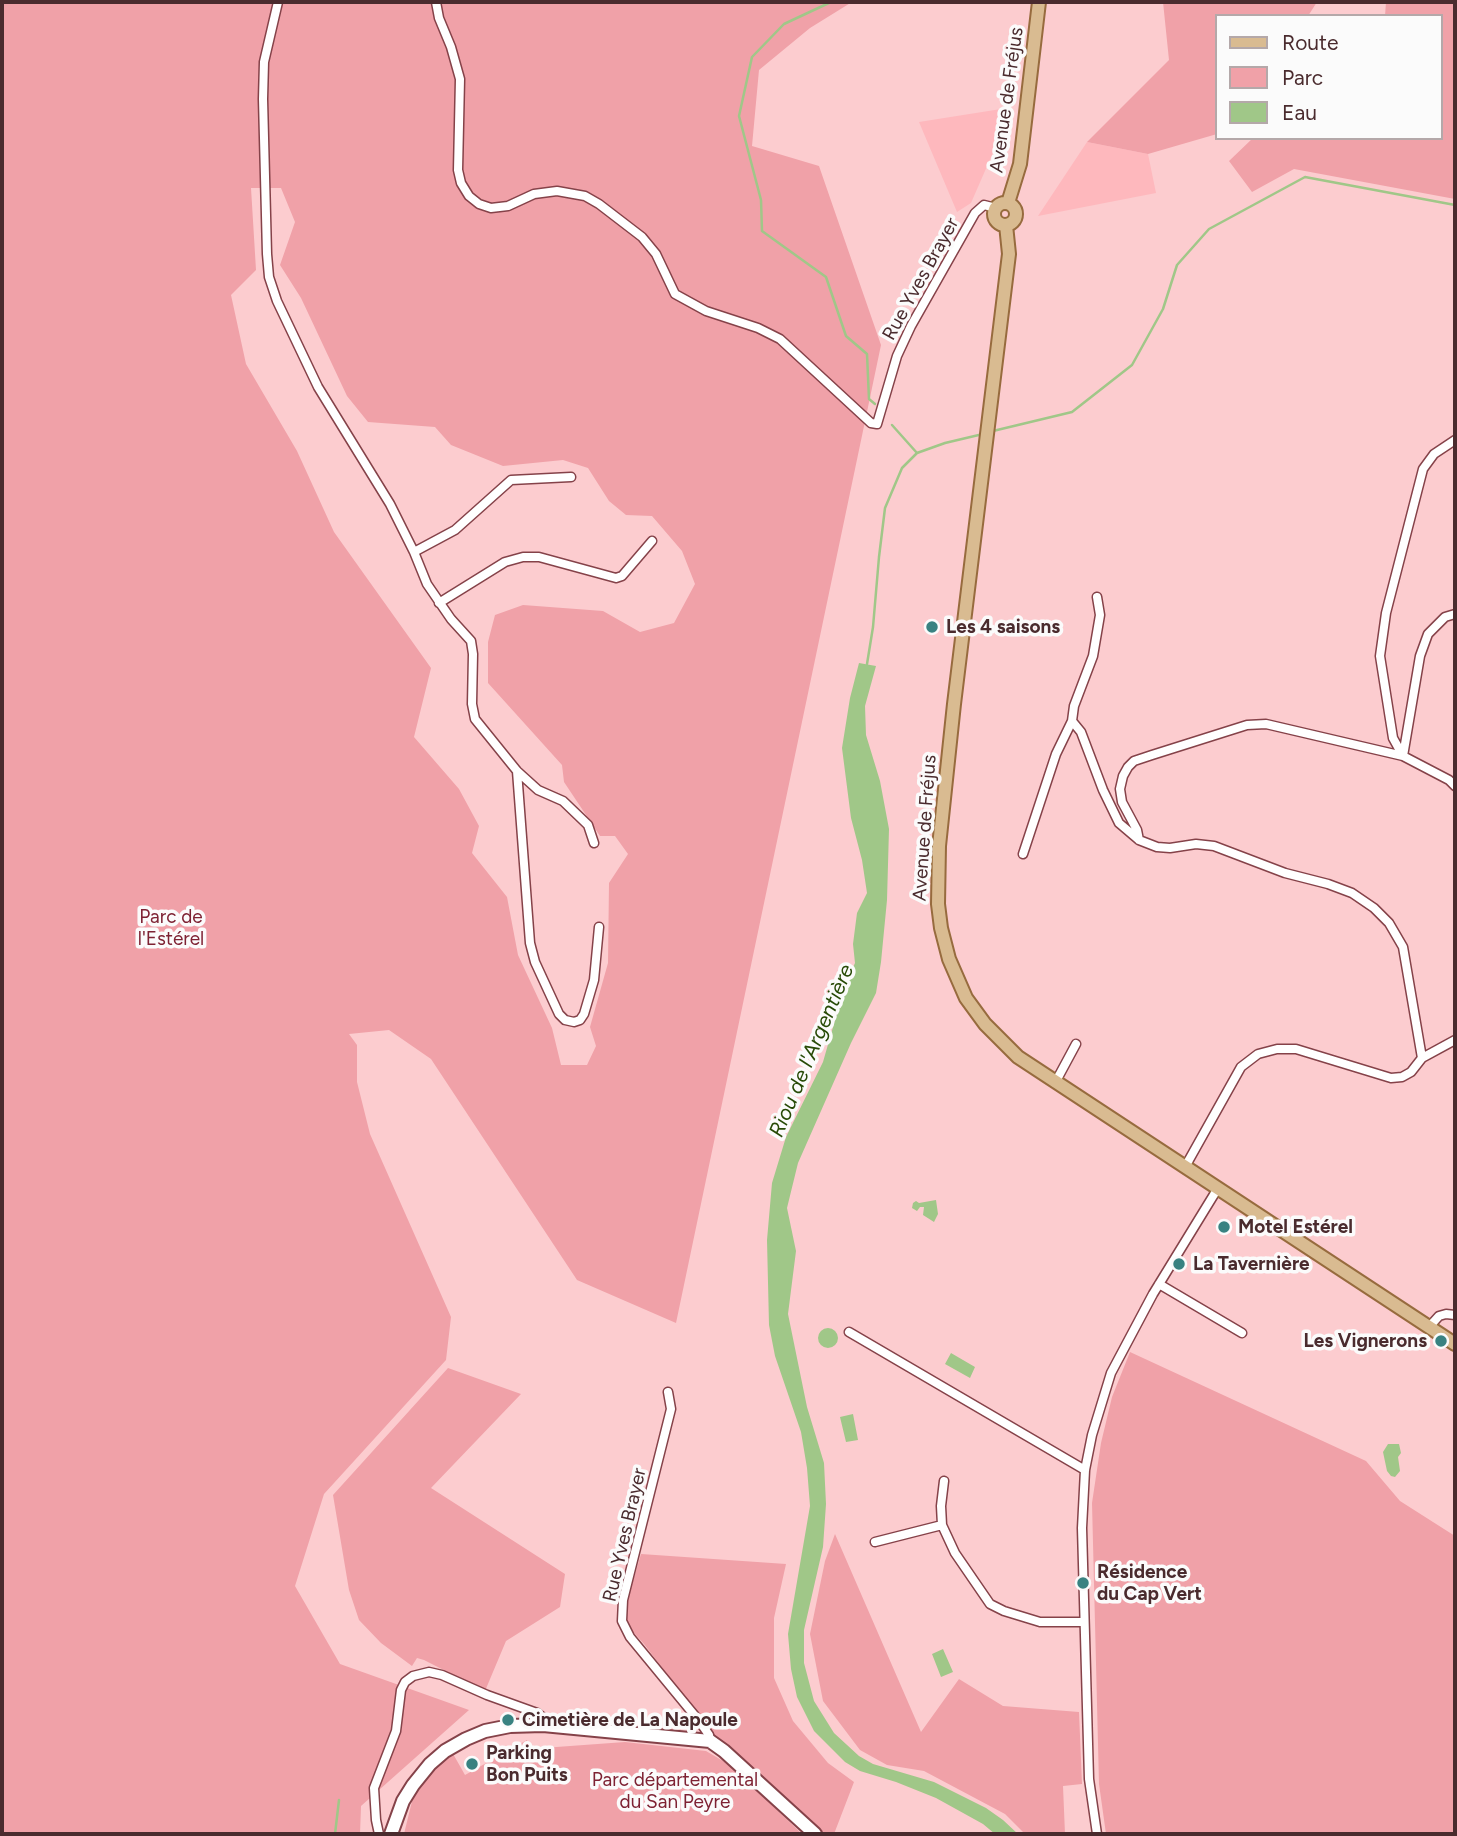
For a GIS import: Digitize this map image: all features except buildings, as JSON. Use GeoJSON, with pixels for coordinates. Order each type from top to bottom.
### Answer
{"type":"FeatureCollection","features":[{"type":"Feature","properties":{"kind":"main road","name":"Avenue de Fréjus"},"geometry":{"type":"LineString","coordinates":[[1008,203],[1020,164],[1039,2]]}},
{"type":"Feature","properties":{"kind":"main road"},"geometry":{"type":"LineString","coordinates":[[1008,203],[1016,210],[1016,216],[1006,225],[994,217],[999,204],[1008,203]]}},
{"type":"Feature","properties":{"kind":"main road","name":"Avenue de Fréjus"},"geometry":{"type":"LineString","coordinates":[[1006,225],[1009,254],[939,846],[938,904],[948,959],[975,1010],[992,1032],[1018,1057],[1455,1344]]}},
{"type":"Feature","properties":{"kind":"main road"},"geometry":{"type":"LineString","coordinates":[[391,1834],[403,1801],[413,1785],[445,1751],[485,1731],[543,1724],[710,1741],[815,1834]]}},
{"type":"Feature","properties":{"kind":"street"},"geometry":{"type":"LineString","coordinates":[[278,2],[264,62],[265,220],[269,277],[286,325],[318,387],[390,504],[414,552],[426,584],[471,641],[472,704],[475,719],[517,771],[538,790],[563,801],[588,825],[594,843]]}},
{"type":"Feature","properties":{"kind":"street","name":"Rue Yves Brayer"},"geometry":{"type":"LineString","coordinates":[[436,2],[439,19],[460,79],[458,170],[461,183],[469,196],[479,204],[491,208],[508,206],[534,194],[558,191],[585,196],[642,237],[656,254],[675,294],[706,311],[758,328],[780,339],[871,423],[877,424],[897,356],[911,326],[975,213],[984,205],[996,208]]}},
{"type":"Feature","properties":{"kind":"street"},"geometry":{"type":"LineString","coordinates":[[1403,755],[1394,738],[1380,656],[1386,613],[1423,469],[1434,454],[1455,440]]}},
{"type":"Feature","properties":{"kind":"street"},"geometry":{"type":"LineString","coordinates":[[414,552],[455,530],[511,480],[571,477]]}},
{"type":"Feature","properties":{"kind":"street"},"geometry":{"type":"LineString","coordinates":[[439,603],[505,562],[523,557],[538,557],[616,578],[622,576],[652,541]]}},
{"type":"Feature","properties":{"kind":"street"},"geometry":{"type":"LineString","coordinates":[[1023,854],[1056,754],[1072,721],[1074,706],[1093,656],[1100,615],[1097,597]]}},
{"type":"Feature","properties":{"kind":"street"},"geometry":{"type":"LineString","coordinates":[[1403,755],[1420,656],[1428,634],[1445,617],[1455,614]]}},
{"type":"Feature","properties":{"kind":"street"},"geometry":{"type":"LineString","coordinates":[[1072,721],[1081,732],[1119,823],[1139,840],[1170,848],[1196,844],[1214,846],[1286,873],[1352,893],[1390,923],[1403,947],[1422,1058]]}},
{"type":"Feature","properties":{"kind":"street"},"geometry":{"type":"LineString","coordinates":[[1139,840],[1137,830],[1122,802],[1120,789],[1122,776],[1128,767],[1134,761],[1247,725],[1266,724],[1403,755],[1455,786]]}},
{"type":"Feature","properties":{"kind":"street"},"geometry":{"type":"LineString","coordinates":[[517,771],[530,943],[535,962],[559,1014],[565,1020],[574,1022],[580,1020],[584,1014],[594,980],[599,927]]}},
{"type":"Feature","properties":{"kind":"street"},"geometry":{"type":"LineString","coordinates":[[1185,1167],[1241,1067],[1258,1054],[1276,1049],[1296,1049],[1391,1078],[1402,1077],[1411,1072],[1422,1058],[1455,1040]]}},
{"type":"Feature","properties":{"kind":"street"},"geometry":{"type":"LineString","coordinates":[[1055,1083],[1076,1044]]}},
{"type":"Feature","properties":{"kind":"street"},"geometry":{"type":"LineString","coordinates":[[1097,1834],[1089,1779],[1082,1528],[1085,1470],[1092,1435],[1111,1373],[1159,1284],[1218,1188]]}},
{"type":"Feature","properties":{"kind":"street"},"geometry":{"type":"LineString","coordinates":[[1159,1284],[1242,1333]]}},
{"type":"Feature","properties":{"kind":"street"},"geometry":{"type":"LineString","coordinates":[[1429,1327],[1440,1316],[1455,1315]]}},
{"type":"Feature","properties":{"kind":"street"},"geometry":{"type":"LineString","coordinates":[[849,1332],[1085,1470]]}},
{"type":"Feature","properties":{"kind":"street","name":"Rue Yves Brayer"},"geometry":{"type":"LineString","coordinates":[[668,1392],[671,1409],[623,1601],[623,1626],[700,1722],[710,1741]]}},
{"type":"Feature","properties":{"kind":"street"},"geometry":{"type":"LineString","coordinates":[[944,1481],[942,1525],[955,1553],[990,1604],[1040,1622],[1084,1622]]}},
{"type":"Feature","properties":{"kind":"street"},"geometry":{"type":"LineString","coordinates":[[875,1542],[942,1525]]}},
{"type":"Feature","properties":{"kind":"street"},"geometry":{"type":"LineString","coordinates":[[614,1593],[623,1601]]}},
{"type":"Feature","properties":{"kind":"street"},"geometry":{"type":"LineString","coordinates":[[379,1834],[374,1788],[397,1731],[401,1690],[405,1682],[413,1676],[429,1672],[442,1675],[537,1713],[543,1724]]}},
{"type":"Feature","properties":{"kind":"shaded area"},"geometry":{"type":"Polygon","coordinates":[[[1001,109],[1005,125],[971,203],[957,212],[919,122],[1001,109]]]}},
{"type":"Feature","properties":{"kind":"shaded area"},"geometry":{"type":"Polygon","coordinates":[[[1087,142],[1148,154],[1156,193],[1038,216],[1087,142]]]}},
{"type":"Feature","properties":{"kind":"green space","name":"Parc de l'Estérel"},"geometry":{"type":"Polygon","coordinates":[[[2,2],[852,2],[810,28],[759,70],[752,146],[819,166],[881,345],[676,1323],[577,1280],[431,1059],[389,1030],[349,1034],[357,1045],[357,1082],[370,1134],[451,1317],[446,1360],[324,1494],[295,1586],[340,1664],[469,1710],[361,1806],[360,1834],[2,1834],[2,2]],[[251,188],[256,270],[231,295],[246,364],[297,451],[334,532],[431,668],[414,737],[459,789],[479,826],[472,853],[507,897],[518,955],[552,1028],[561,1065],[587,1065],[596,1046],[590,1027],[608,963],[609,883],[628,854],[615,836],[600,836],[564,782],[562,765],[488,683],[488,642],[495,615],[523,605],[603,611],[640,632],[674,623],[695,584],[682,551],[652,516],[626,515],[609,501],[588,468],[563,460],[503,466],[451,445],[435,427],[368,422],[347,396],[301,298],[280,265],[295,222],[281,188],[251,188]]]}},
{"type":"Feature","properties":{"kind":"green space"},"geometry":{"type":"Polygon","coordinates":[[[1163,2],[1317,2],[1309,14],[1216,14],[1216,134],[1148,154],[1087,142],[1169,60],[1163,2]]]}},
{"type":"Feature","properties":{"kind":"green space"},"geometry":{"type":"Polygon","coordinates":[[[1386,2],[1455,2],[1455,199],[1294,169],[1252,192],[1229,161],[1251,140],[1443,140],[1443,14],[1385,14],[1386,2]]]}},
{"type":"Feature","properties":{"kind":"green space"},"geometry":{"type":"Polygon","coordinates":[[[1130,1352],[1366,1461],[1400,1501],[1455,1536],[1455,1834],[1106,1834],[1099,1784],[1092,1503],[1101,1443],[1112,1397],[1130,1352]]]}},
{"type":"Feature","properties":{"kind":"green space"},"geometry":{"type":"Polygon","coordinates":[[[448,1368],[521,1394],[431,1488],[565,1574],[560,1607],[506,1641],[485,1691],[424,1660],[417,1658],[412,1666],[381,1643],[359,1620],[349,1590],[333,1495],[448,1368]]]}},
{"type":"Feature","properties":{"kind":"green space"},"geometry":{"type":"Polygon","coordinates":[[[835,1534],[921,1732],[959,1679],[1003,1706],[1079,1712],[1082,1784],[1063,1786],[1065,1834],[1025,1834],[1005,1814],[924,1771],[887,1765],[860,1750],[823,1701],[810,1634],[825,1561],[835,1534]]]}},
{"type":"Feature","properties":{"kind":"green space"},"geometry":{"type":"Polygon","coordinates":[[[641,1554],[786,1564],[774,1618],[774,1678],[793,1721],[828,1763],[854,1782],[834,1834],[825,1834],[711,1732],[626,1624],[628,1598],[641,1554]]]}},
{"type":"Feature","properties":{"kind":"green space","name":"Parc départemental du San Peyre"},"geometry":{"type":"Polygon","coordinates":[[[527,1740],[529,1749],[625,1742],[706,1751],[730,1765],[802,1834],[404,1834],[413,1797],[434,1766],[452,1752],[465,1775],[527,1740]]]}},
{"type":"Feature","properties":{"kind":"water"},"geometry":{"type":"Polygon","coordinates":[[[859,663],[876,666],[865,706],[866,735],[880,781],[889,829],[887,900],[881,962],[876,993],[798,1163],[787,1208],[796,1251],[788,1314],[807,1407],[824,1463],[826,1504],[823,1547],[804,1630],[804,1663],[814,1701],[834,1733],[859,1756],[873,1764],[934,1782],[986,1808],[1018,1834],[995,1834],[983,1824],[936,1798],[860,1771],[845,1762],[814,1731],[797,1697],[791,1669],[788,1634],[810,1506],[801,1432],[775,1356],[769,1325],[767,1240],[772,1183],[786,1137],[823,1062],[845,985],[855,963],[853,944],[857,913],[867,893],[851,818],[842,748],[859,663]]]}},
{"type":"Feature","properties":{"kind":"water"},"geometry":{"type":"Polygon","coordinates":[[[936,1200],[938,1214],[934,1222],[923,1215],[924,1207],[917,1211],[912,1208],[916,1201],[919,1203],[936,1200]]]}},
{"type":"Feature","properties":{"kind":"water"},"geometry":{"type":"Polygon","coordinates":[[[828,1328],[835,1331],[838,1338],[835,1345],[828,1348],[821,1345],[818,1338],[821,1331],[828,1328]]]}},
{"type":"Feature","properties":{"kind":"water"},"geometry":{"type":"Polygon","coordinates":[[[951,1353],[975,1367],[970,1378],[945,1364],[951,1353]]]}},
{"type":"Feature","properties":{"kind":"water"},"geometry":{"type":"Polygon","coordinates":[[[853,1414],[858,1440],[846,1442],[840,1417],[853,1414]]]}},
{"type":"Feature","properties":{"kind":"water"},"geometry":{"type":"Polygon","coordinates":[[[1388,1444],[1399,1444],[1401,1453],[1398,1457],[1400,1471],[1395,1477],[1387,1471],[1383,1452],[1388,1444]]]}},
{"type":"Feature","properties":{"kind":"water"},"geometry":{"type":"Polygon","coordinates":[[[943,1649],[953,1672],[941,1677],[932,1654],[943,1649]]]}},
{"type":"Feature","properties":{"kind":"waterway"},"geometry":{"type":"LineString","coordinates":[[831,2],[784,24],[752,57],[739,116],[761,200],[762,231],[826,277],[846,336],[867,354],[869,399],[875,404]]}},
{"type":"Feature","properties":{"kind":"waterway","name":"Riou de l'Argentière"},"geometry":{"type":"LineString","coordinates":[[993,431],[1072,412],[1132,365],[1163,309],[1177,265],[1209,229],[1305,177],[1455,205]]}},
{"type":"Feature","properties":{"kind":"waterway"},"geometry":{"type":"LineString","coordinates":[[892,425],[917,453]]}},
{"type":"Feature","properties":{"kind":"waterway","name":"Riou de l'Argentière"},"geometry":{"type":"LineString","coordinates":[[867,664],[885,508],[902,468],[917,453],[983,434]]}},
{"type":"Feature","properties":{"kind":"waterway"},"geometry":{"type":"LineString","coordinates":[[335,1834],[339,1800]]}},
{"type":"Feature","properties":{"kind":"place","name":"Les 4 saisons"},"geometry":{"type":"Point","coordinates":[932,627]}},
{"type":"Feature","properties":{"kind":"place","name":"Motel Estérel"},"geometry":{"type":"Point","coordinates":[1224,1227]}},
{"type":"Feature","properties":{"kind":"place","name":"La Tavernière"},"geometry":{"type":"Point","coordinates":[1179,1264]}},
{"type":"Feature","properties":{"kind":"place","name":"Les Vignerons"},"geometry":{"type":"Point","coordinates":[1441,1341]}},
{"type":"Feature","properties":{"kind":"place","name":"Résidence du Cap Vert"},"geometry":{"type":"Point","coordinates":[1083,1583]}},
{"type":"Feature","properties":{"kind":"place","name":"Cimetière de La Napoule"},"geometry":{"type":"Point","coordinates":[508,1720]}},
{"type":"Feature","properties":{"kind":"place","name":"Parking Bon Puits"},"geometry":{"type":"Point","coordinates":[472,1764]}}]}
